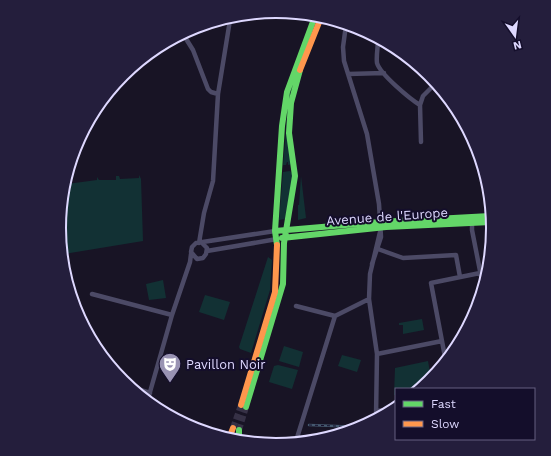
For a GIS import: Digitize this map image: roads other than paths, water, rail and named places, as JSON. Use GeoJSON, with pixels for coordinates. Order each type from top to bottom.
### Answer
{"type":"FeatureCollection","features":[{"type":"Feature","properties":{"kind":"main road"},"geometry":{"type":"LineString","coordinates":[[313,22],[289,81],[284,104],[275,231],[277,239],[275,292],[243,406],[281,292],[285,238],[295,176],[294,159],[289,133],[291,103],[303,59],[319,23]]}},
{"type":"Feature","properties":{"kind":"main road","name":"Avenue de l'Europe"},"geometry":{"type":"LineString","coordinates":[[472,220],[485,217]]}},
{"type":"Feature","properties":{"kind":"main road","name":"Avenue de l'Europe"},"geometry":{"type":"LineString","coordinates":[[275,231],[472,220],[486,221]]}},
{"type":"Feature","properties":{"kind":"main road","name":"Avenue de l'Europe"},"geometry":{"type":"LineString","coordinates":[[277,239],[381,225]]}},
{"type":"Feature","properties":{"kind":"main road"},"geometry":{"type":"LineString","coordinates":[[232,433],[236,429],[237,434]]}},
{"type":"Feature","properties":{"kind":"street"},"geometry":{"type":"LineString","coordinates":[[200,243],[204,213],[213,181],[218,94],[229,23]]}},
{"type":"Feature","properties":{"kind":"street"},"geometry":{"type":"LineString","coordinates":[[345,30],[343,47],[348,74],[367,134],[381,225],[381,237],[372,264]]}},
{"type":"Feature","properties":{"kind":"street"},"geometry":{"type":"LineString","coordinates":[[186,39],[193,50],[209,91],[218,94]]}},
{"type":"Feature","properties":{"kind":"street"},"geometry":{"type":"LineString","coordinates":[[378,45],[377,63],[384,73],[413,101],[420,105]]}},
{"type":"Feature","properties":{"kind":"street"},"geometry":{"type":"LineString","coordinates":[[348,74],[384,73]]}},
{"type":"Feature","properties":{"kind":"street"},"geometry":{"type":"LineString","coordinates":[[421,142],[420,105],[423,96],[431,88]]}},
{"type":"Feature","properties":{"kind":"street"},"geometry":{"type":"LineString","coordinates":[[276,169],[282,109],[284,104]]}},
{"type":"Feature","properties":{"kind":"street"},"geometry":{"type":"LineString","coordinates":[[444,353],[431,283],[480,273],[472,220]]}},
{"type":"Feature","properties":{"kind":"street"},"geometry":{"type":"LineString","coordinates":[[376,411],[377,354],[369,299],[372,264],[381,225]]}},
{"type":"Feature","properties":{"kind":"street"},"geometry":{"type":"LineString","coordinates":[[143,391],[150,393],[172,315],[193,256],[192,246],[200,243],[275,231]]}},
{"type":"Feature","properties":{"kind":"street"},"geometry":{"type":"LineString","coordinates":[[193,256],[202,258],[207,250],[277,239]]}},
{"type":"Feature","properties":{"kind":"street"},"geometry":{"type":"LineString","coordinates":[[200,243],[207,250]]}},
{"type":"Feature","properties":{"kind":"street"},"geometry":{"type":"LineString","coordinates":[[378,249],[403,258],[456,255],[460,277]]}},
{"type":"Feature","properties":{"kind":"street"},"geometry":{"type":"LineString","coordinates":[[92,294],[172,315]]}},
{"type":"Feature","properties":{"kind":"street"},"geometry":{"type":"LineString","coordinates":[[296,306],[335,316],[369,299]]}},
{"type":"Feature","properties":{"kind":"street"},"geometry":{"type":"LineString","coordinates":[[297,437],[335,316]]}},
{"type":"Feature","properties":{"kind":"street"},"geometry":{"type":"LineString","coordinates":[[377,354],[442,341]]}},
{"type":"Feature","properties":{"kind":"tunnel"},"geometry":{"type":"LineString","coordinates":[[233,428],[241,405]]}},
{"type":"Feature","properties":{"kind":"tunnel"},"geometry":{"type":"LineString","coordinates":[[239,430],[246,407]]}},
{"type":"Feature","properties":{"kind":"railway"},"geometry":{"type":"LineString","coordinates":[[309,425],[345,426]]}},
{"type":"Feature","properties":{"kind":"place","name":"Pavillon Noir"},"geometry":{"type":"Point","coordinates":[170,384]}}]}
